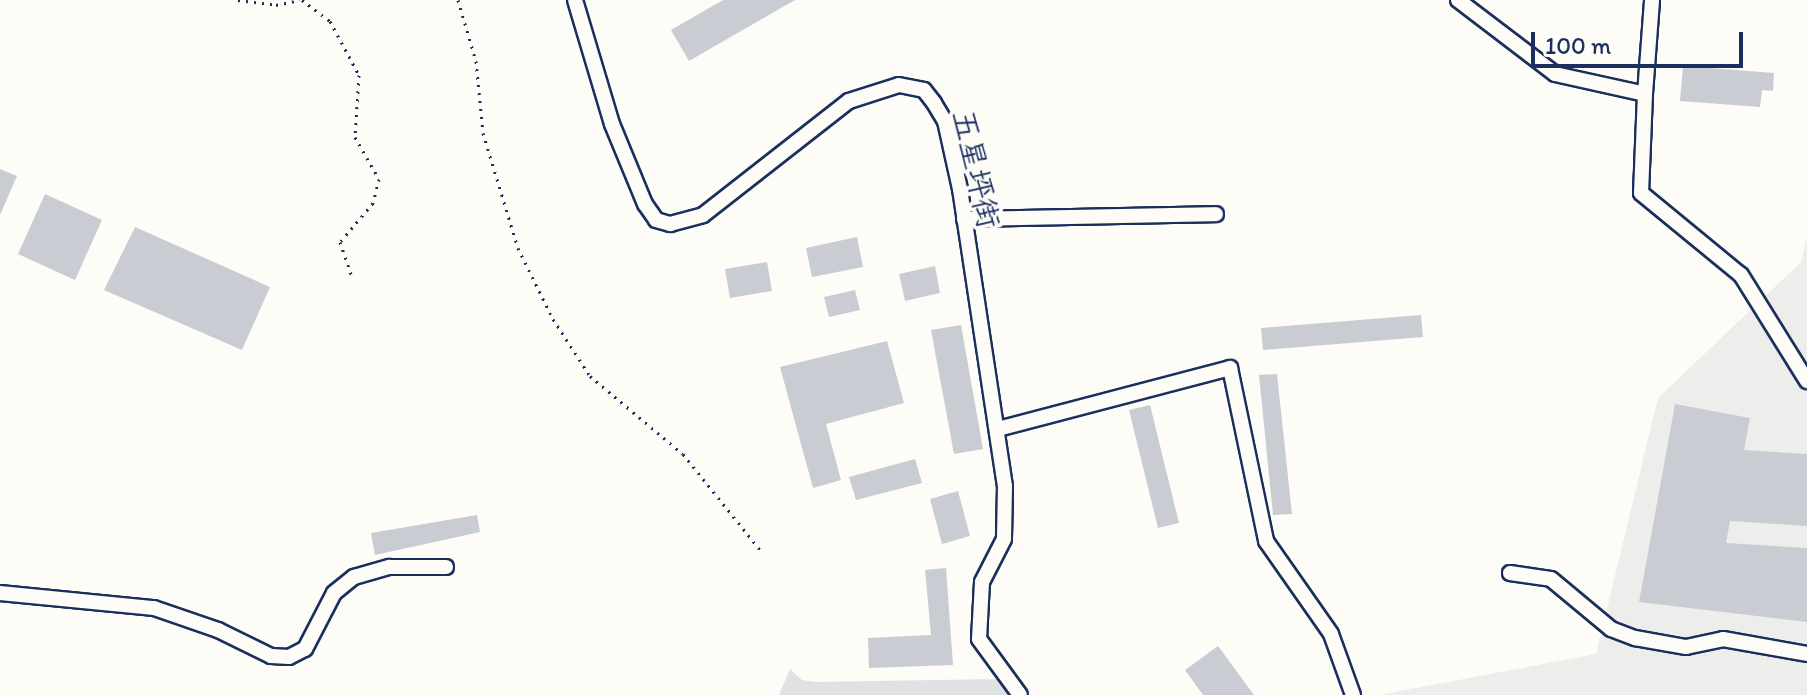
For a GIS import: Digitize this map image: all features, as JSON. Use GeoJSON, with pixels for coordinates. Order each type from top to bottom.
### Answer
{"type":"FeatureCollection","features":[{"type":"Feature","properties":{"kind":"street","name":"五星坪街"},"geometry":{"type":"LineString","coordinates":[[575,0],[612,124],[656,220],[683,225],[703,215],[849,101],[899,85],[924,90],[945,121],[964,219],[1005,486],[1004,539],[982,582],[979,639],[1020,695]]}},
{"type":"Feature","properties":{"kind":"street"},"geometry":{"type":"LineString","coordinates":[[1652,0],[1641,193],[1741,275],[1807,381]]}},
{"type":"Feature","properties":{"kind":"street"},"geometry":{"type":"LineString","coordinates":[[1460,1],[1555,74],[1645,94]]}},
{"type":"Feature","properties":{"kind":"street"},"geometry":{"type":"LineString","coordinates":[[964,219],[1216,214]]}},
{"type":"Feature","properties":{"kind":"street"},"geometry":{"type":"LineString","coordinates":[[998,429],[1230,368],[1266,541],[1331,634],[1353,695]]}},
{"type":"Feature","properties":{"kind":"street"},"geometry":{"type":"LineString","coordinates":[[0,593],[154,608],[218,630],[271,656],[289,657],[305,649],[334,593],[354,577],[390,567],[446,567]]}},
{"type":"Feature","properties":{"kind":"street"},"geometry":{"type":"LineString","coordinates":[[1510,573],[1551,579],[1611,629],[1635,638],[1686,647],[1723,639],[1807,654]]}},
{"type":"Feature","properties":{"kind":"path"},"geometry":{"type":"LineString","coordinates":[[238,0],[276,5],[301,0],[330,21],[359,75],[355,137],[379,179],[373,203],[340,242],[352,277]]}},
{"type":"Feature","properties":{"kind":"path"},"geometry":{"type":"LineString","coordinates":[[458,0],[476,61],[483,133],[518,248],[553,319],[590,376],[683,454],[761,551]]}},
{"type":"Feature","properties":{"kind":"shaded area"},"geometry":{"type":"Polygon","coordinates":[[[1807,235],[1807,695],[1379,695],[1596,654],[1658,398],[1801,262],[1807,235]]]}},
{"type":"Feature","properties":{"kind":"shaded area"},"geometry":{"type":"Polygon","coordinates":[[[790,669],[802,680],[815,682],[997,679],[1011,695],[779,695],[790,669]]]}},
{"type":"Feature","properties":{"kind":"building"},"geometry":{"type":"Polygon","coordinates":[[[723,0],[795,0],[689,61],[671,30],[723,0]]]}},
{"type":"Feature","properties":{"kind":"building"},"geometry":{"type":"Polygon","coordinates":[[[1683,66],[1774,73],[1773,91],[1762,90],[1760,107],[1680,101],[1683,66]]]}},
{"type":"Feature","properties":{"kind":"building"},"geometry":{"type":"Polygon","coordinates":[[[0,169],[17,176],[0,215],[0,169]]]}},
{"type":"Feature","properties":{"kind":"building"},"geometry":{"type":"Polygon","coordinates":[[[45,194],[102,220],[75,280],[18,254],[45,194]]]}},
{"type":"Feature","properties":{"kind":"building"},"geometry":{"type":"Polygon","coordinates":[[[135,227],[270,287],[242,350],[104,290],[135,227]]]}},
{"type":"Feature","properties":{"kind":"building"},"geometry":{"type":"Polygon","coordinates":[[[857,237],[863,267],[812,277],[806,248],[857,237]]]}},
{"type":"Feature","properties":{"kind":"building"},"geometry":{"type":"Polygon","coordinates":[[[767,262],[772,291],[730,298],[725,269],[767,262]]]}},
{"type":"Feature","properties":{"kind":"building"},"geometry":{"type":"Polygon","coordinates":[[[935,266],[940,293],[905,301],[899,274],[935,266]]]}},
{"type":"Feature","properties":{"kind":"building"},"geometry":{"type":"Polygon","coordinates":[[[855,290],[860,310],[829,317],[824,297],[855,290]]]}},
{"type":"Feature","properties":{"kind":"building"},"geometry":{"type":"Polygon","coordinates":[[[1421,315],[1423,337],[1263,350],[1261,328],[1421,315]]]}},
{"type":"Feature","properties":{"kind":"building"},"geometry":{"type":"Polygon","coordinates":[[[961,325],[983,449],[954,454],[931,330],[961,325]]]}},
{"type":"Feature","properties":{"kind":"building"},"geometry":{"type":"Polygon","coordinates":[[[887,341],[904,403],[826,424],[841,480],[813,488],[780,367],[887,341]]]}},
{"type":"Feature","properties":{"kind":"building"},"geometry":{"type":"Polygon","coordinates":[[[1277,374],[1292,514],[1273,515],[1259,375],[1277,374]]]}},
{"type":"Feature","properties":{"kind":"building"},"geometry":{"type":"Polygon","coordinates":[[[1675,404],[1750,418],[1744,450],[1807,454],[1807,526],[1730,521],[1726,543],[1807,548],[1807,622],[1639,602],[1675,404]]]}},
{"type":"Feature","properties":{"kind":"building"},"geometry":{"type":"Polygon","coordinates":[[[1150,405],[1179,523],[1158,528],[1129,410],[1150,405]]]}},
{"type":"Feature","properties":{"kind":"building"},"geometry":{"type":"Polygon","coordinates":[[[915,459],[922,483],[856,500],[849,477],[915,459]]]}},
{"type":"Feature","properties":{"kind":"building"},"geometry":{"type":"Polygon","coordinates":[[[958,491],[970,536],[942,544],[930,499],[958,491]]]}},
{"type":"Feature","properties":{"kind":"building"},"geometry":{"type":"Polygon","coordinates":[[[477,515],[480,532],[375,555],[371,533],[477,515]]]}},
{"type":"Feature","properties":{"kind":"building"},"geometry":{"type":"Polygon","coordinates":[[[946,568],[953,665],[869,668],[868,638],[931,635],[925,570],[946,568]]]}},
{"type":"Feature","properties":{"kind":"building"},"geometry":{"type":"Polygon","coordinates":[[[1218,646],[1254,695],[1203,695],[1185,670],[1218,646]]]}}]}
